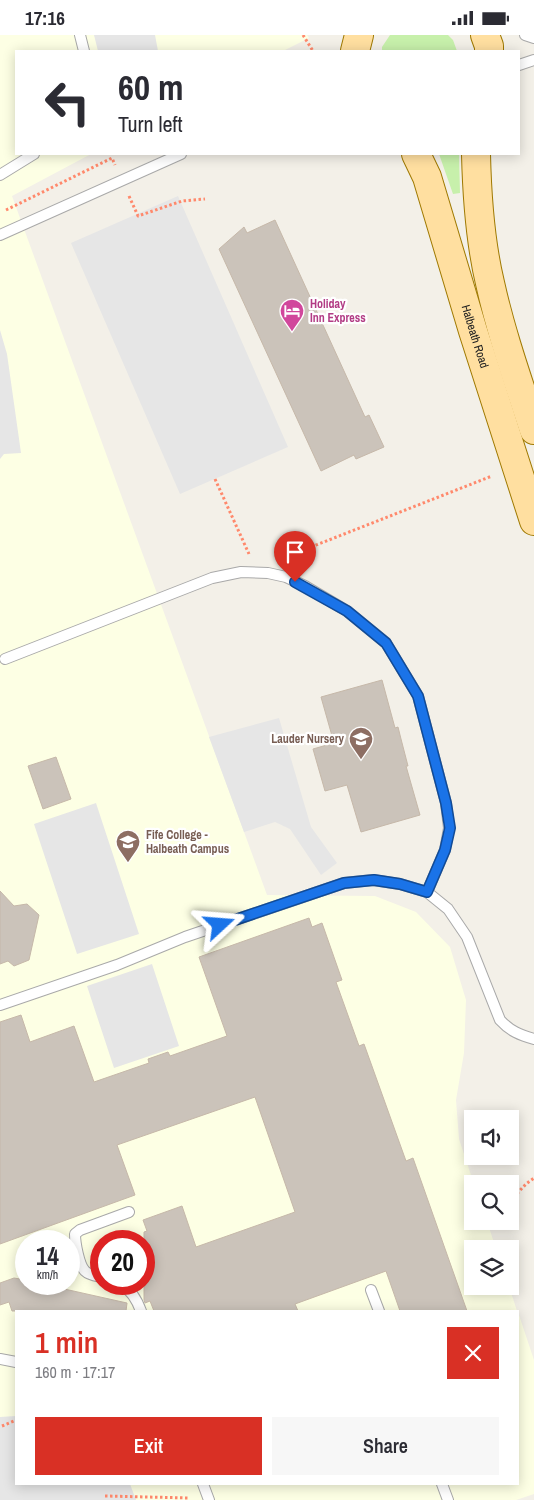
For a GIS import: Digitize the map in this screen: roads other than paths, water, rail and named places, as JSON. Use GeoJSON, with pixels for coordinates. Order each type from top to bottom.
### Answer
{"type":"FeatureCollection","features":[{"type":"Feature","properties":{"kind":"main road"},"geometry":{"type":"LineString","coordinates":[[485,35],[489,50]]}},
{"type":"Feature","properties":{"kind":"main road","name":"Halbeath Road"},"geometry":{"type":"LineString","coordinates":[[416,155],[427,177],[470,322],[534,521]]}},
{"type":"Feature","properties":{"kind":"main road"},"geometry":{"type":"LineString","coordinates":[[476,155],[478,200],[489,282],[503,335],[534,430]]}},
{"type":"Feature","properties":{"kind":"lane"},"geometry":{"type":"LineString","coordinates":[[80,35],[84,50]]}},
{"type":"Feature","properties":{"kind":"lane"},"geometry":{"type":"LineString","coordinates":[[525,35],[534,37]]}},
{"type":"Feature","properties":{"kind":"lane"},"geometry":{"type":"LineString","coordinates":[[520,65],[534,60]]}},
{"type":"Feature","properties":{"kind":"lane"},"geometry":{"type":"LineString","coordinates":[[0,175],[32,155]]}},
{"type":"Feature","properties":{"kind":"lane"},"geometry":{"type":"LineString","coordinates":[[0,235],[179,155]]}},
{"type":"Feature","properties":{"kind":"lane"},"geometry":{"type":"LineString","coordinates":[[5,659],[212,578],[241,572],[268,573],[286,577],[305,586],[347,611],[386,643],[418,696],[446,803],[450,828],[445,850],[427,892]]}},
{"type":"Feature","properties":{"kind":"lane"},"geometry":{"type":"LineString","coordinates":[[0,1005],[117,965],[185,937],[344,883],[374,880],[400,884],[427,892],[448,909],[467,937],[500,1020],[519,1035],[534,1039]]}},
{"type":"Feature","properties":{"kind":"lane"},"geometry":{"type":"LineString","coordinates":[[90,1273],[84,1270],[75,1234],[80,1230],[129,1212]]}},
{"type":"Feature","properties":{"kind":"lane"},"geometry":{"type":"LineString","coordinates":[[371,1290],[379,1310]]}},
{"type":"Feature","properties":{"kind":"lane"},"geometry":{"type":"LineString","coordinates":[[133,1295],[141,1310]]}},
{"type":"Feature","properties":{"kind":"lane"},"geometry":{"type":"LineString","coordinates":[[0,1359],[15,1362]]}},
{"type":"Feature","properties":{"kind":"lane"},"geometry":{"type":"LineString","coordinates":[[203,1485],[209,1499]]}},
{"type":"Feature","properties":{"kind":"lane"},"geometry":{"type":"LineString","coordinates":[[442,1485],[448,1500]]}},
{"type":"Feature","properties":{"kind":"place","name":"Holiday Inn Express"},"geometry":{"type":"Point","coordinates":[292,332]}},
{"type":"Feature","properties":{"kind":"place","name":"Lauder Nursery"},"geometry":{"type":"Point","coordinates":[361,760]}},
{"type":"Feature","properties":{"kind":"place","name":"Fife College - Halbeath Campus"},"geometry":{"type":"Point","coordinates":[128,863]}}]}
